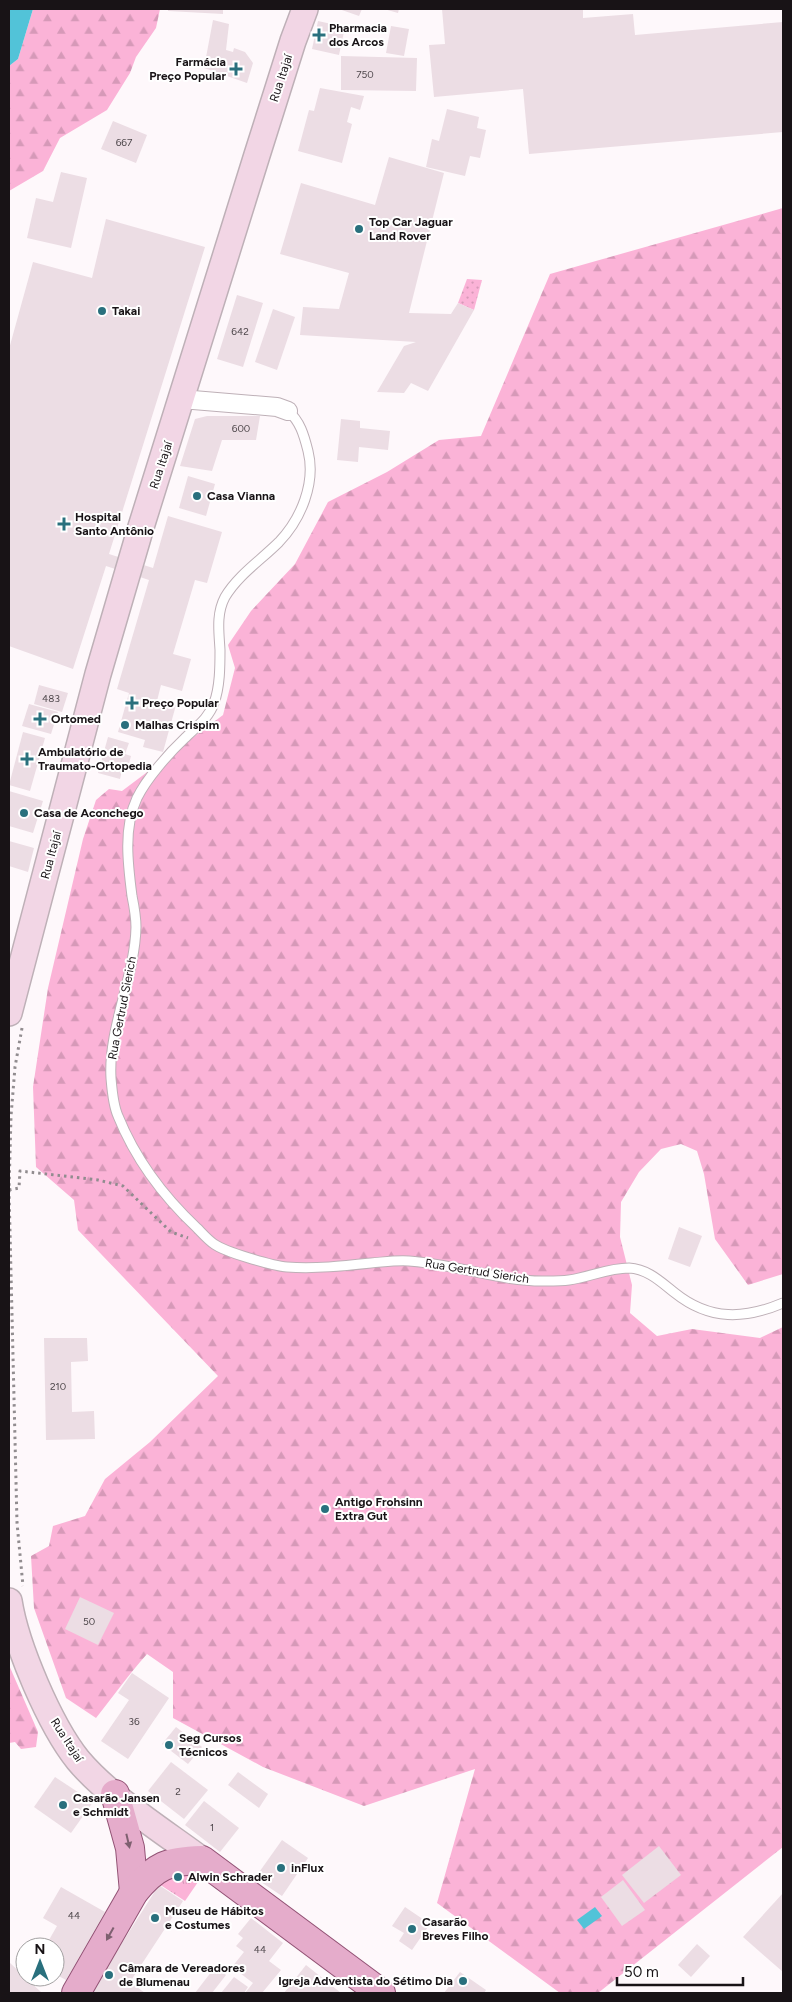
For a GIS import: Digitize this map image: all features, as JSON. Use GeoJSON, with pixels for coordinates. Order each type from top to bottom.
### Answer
{"type":"FeatureCollection","features":[{"type":"Feature","properties":{"kind":"main road","name":"Rua Itajaí"},"geometry":{"type":"LineString","coordinates":[[16,1016],[98,674],[181,399],[293,40],[305,9]]}},
{"type":"Feature","properties":{"kind":"main road","name":"Rua Itajaí"},"geometry":{"type":"LineString","coordinates":[[16,1596],[16,1634],[26,1662],[64,1740],[78,1760],[114,1794],[202,1860]]}},
{"type":"Feature","properties":{"kind":"main road"},"geometry":{"type":"LineString","coordinates":[[114,1794],[130,1848],[134,1892]]}},
{"type":"Feature","properties":{"kind":"main road"},"geometry":{"type":"LineString","coordinates":[[76,1993],[134,1892],[145,1878],[159,1868],[178,1861],[202,1860],[381,1993]]}},
{"type":"Feature","properties":{"kind":"street","name":"Rua Gertrud Sierich"},"geometry":{"type":"LineString","coordinates":[[181,399],[277,407],[288,411]]}},
{"type":"Feature","properties":{"kind":"lane","name":"Rua Gertrud Sierich"},"geometry":{"type":"LineString","coordinates":[[288,411],[296,418],[304,436],[310,458],[308,491],[302,508],[280,541],[259,558],[226,595],[218,624],[220,650],[218,689],[214,706],[204,720],[182,740],[156,770],[137,798],[129,829],[128,862],[136,926],[132,960],[115,1035],[110,1076],[116,1113],[139,1157],[168,1200],[215,1245],[282,1267],[328,1267],[403,1261],[442,1264],[509,1279],[542,1281],[570,1280],[608,1270],[632,1268],[650,1273],[684,1300],[713,1312],[736,1316],[764,1311],[783,1303]]}},
{"type":"Feature","properties":{"kind":"path"},"geometry":{"type":"LineString","coordinates":[[16,1016],[9,1190],[17,1523],[16,1596]]}},
{"type":"Feature","properties":{"kind":"path"},"geometry":{"type":"LineString","coordinates":[[9,1190],[19,1188],[20,1171],[98,1180],[123,1186],[171,1232],[215,1245]]}},
{"type":"Feature","properties":{"kind":"green space"},"geometry":{"type":"Polygon","coordinates":[[[33,9],[160,9],[156,28],[136,57],[130,73],[107,110],[60,138],[43,171],[9,191],[9,66],[18,59],[33,9]]]}},
{"type":"Feature","properties":{"kind":"green space"},"geometry":{"type":"Polygon","coordinates":[[[783,208],[783,1274],[748,1285],[715,1239],[704,1174],[697,1151],[681,1144],[661,1149],[639,1172],[621,1202],[620,1237],[632,1285],[630,1313],[657,1336],[692,1329],[760,1338],[783,1327],[783,1847],[598,1993],[560,1993],[437,1903],[475,1769],[364,1806],[263,1767],[173,1718],[173,1672],[147,1654],[96,1718],[66,1698],[34,1608],[31,1556],[49,1546],[53,1526],[85,1516],[105,1479],[150,1442],[218,1376],[78,1230],[74,1200],[36,1167],[33,1087],[48,988],[83,839],[96,800],[109,789],[122,791],[223,715],[235,668],[228,645],[251,611],[295,564],[328,502],[387,472],[439,440],[481,436],[550,274],[783,208]]]}},
{"type":"Feature","properties":{"kind":"green space"},"geometry":{"type":"Polygon","coordinates":[[[467,279],[482,280],[474,310],[458,303],[467,279]]]}},
{"type":"Feature","properties":{"kind":"green space"},"geometry":{"type":"Polygon","coordinates":[[[9,1665],[38,1732],[36,1747],[21,1749],[15,1742],[9,1743],[9,1665]]]}},
{"type":"Feature","properties":{"kind":"green space"},"geometry":{"type":"Polygon","coordinates":[[[190,1872],[200,1879],[185,1901],[159,1884],[165,1877],[190,1872]]]}},
{"type":"Feature","properties":{"kind":"water"},"geometry":{"type":"Polygon","coordinates":[[[9,9],[33,9],[18,59],[9,66],[9,9]]]}},
{"type":"Feature","properties":{"kind":"water"},"geometry":{"type":"Polygon","coordinates":[[[595,1907],[602,1916],[584,1929],[577,1920],[595,1907]]]}},
{"type":"Feature","properties":{"kind":"building"},"geometry":{"type":"Polygon","coordinates":[[[168,9],[223,9],[223,14],[168,11],[168,9]]]}},
{"type":"Feature","properties":{"kind":"building"},"geometry":{"type":"Polygon","coordinates":[[[339,9],[362,9],[359,16],[339,9]]]}},
{"type":"Feature","properties":{"kind":"building"},"geometry":{"type":"Polygon","coordinates":[[[384,9],[399,9],[398,13],[384,9]]]}},
{"type":"Feature","properties":{"kind":"building"},"geometry":{"type":"Polygon","coordinates":[[[442,9],[583,9],[583,18],[633,14],[635,35],[783,22],[783,132],[529,154],[523,89],[434,97],[429,45],[445,44],[442,9]]]}},
{"type":"Feature","properties":{"kind":"building"},"geometry":{"type":"Polygon","coordinates":[[[213,20],[229,24],[226,50],[233,52],[234,48],[245,52],[253,63],[247,83],[204,68],[213,20]]]}},
{"type":"Feature","properties":{"kind":"building"},"geometry":{"type":"Polygon","coordinates":[[[318,21],[345,27],[339,55],[312,49],[318,21]]]}},
{"type":"Feature","properties":{"kind":"building"},"geometry":{"type":"Polygon","coordinates":[[[391,26],[409,29],[404,56],[386,53],[391,26]]]}},
{"type":"Feature","properties":{"kind":"building"},"geometry":{"type":"Polygon","coordinates":[[[341,56],[417,58],[416,91],[341,90],[341,56]]]}},
{"type":"Feature","properties":{"kind":"building"},"geometry":{"type":"Polygon","coordinates":[[[320,88],[364,96],[360,110],[351,107],[347,122],[352,124],[342,163],[298,151],[309,110],[314,111],[320,88]]]}},
{"type":"Feature","properties":{"kind":"building"},"geometry":{"type":"Polygon","coordinates":[[[447,109],[479,117],[477,128],[486,130],[480,158],[470,156],[465,176],[426,167],[432,139],[439,141],[447,109]]]}},
{"type":"Feature","properties":{"kind":"building"},"geometry":{"type":"Polygon","coordinates":[[[113,121],[147,135],[136,163],[101,149],[113,121]]]}},
{"type":"Feature","properties":{"kind":"building","name":"Top Car Jaguar Land Rover"},"geometry":{"type":"Polygon","coordinates":[[[389,157],[444,173],[409,313],[451,314],[458,303],[474,310],[428,391],[411,383],[404,393],[377,392],[404,346],[416,342],[300,335],[303,307],[339,309],[349,273],[280,254],[301,183],[375,205],[389,157]]]}},
{"type":"Feature","properties":{"kind":"building"},"geometry":{"type":"Polygon","coordinates":[[[61,172],[87,178],[71,248],[27,238],[36,198],[53,202],[61,172]]]}},
{"type":"Feature","properties":{"kind":"building","name":"Hospital Santo Antônio"},"geometry":{"type":"Polygon","coordinates":[[[106,219],[205,247],[109,554],[153,568],[168,516],[222,532],[207,583],[195,580],[173,654],[191,659],[182,691],[161,685],[157,701],[176,705],[163,752],[143,747],[145,740],[118,732],[129,693],[117,689],[149,580],[106,566],[73,669],[9,646],[9,349],[33,262],[92,278],[106,219]]]}},
{"type":"Feature","properties":{"kind":"building"},"geometry":{"type":"Polygon","coordinates":[[[237,295],[263,303],[243,367],[217,359],[237,295]]]}},
{"type":"Feature","properties":{"kind":"building"},"geometry":{"type":"Polygon","coordinates":[[[273,309],[295,317],[277,370],[255,362],[273,309]]]}},
{"type":"Feature","properties":{"kind":"building"},"geometry":{"type":"Polygon","coordinates":[[[207,416],[260,416],[256,440],[222,440],[212,471],[180,466],[195,419],[207,416]]]}},
{"type":"Feature","properties":{"kind":"building"},"geometry":{"type":"Polygon","coordinates":[[[341,419],[360,421],[360,428],[390,431],[388,450],[359,447],[358,462],[337,460],[341,419]]]}},
{"type":"Feature","properties":{"kind":"building","name":"Casa Vianna"},"geometry":{"type":"Polygon","coordinates":[[[188,476],[215,484],[206,516],[179,508],[188,476]]]}},
{"type":"Feature","properties":{"kind":"building"},"geometry":{"type":"Polygon","coordinates":[[[39,685],[68,693],[62,712],[34,704],[39,685]]]}},
{"type":"Feature","properties":{"kind":"building","name":"Ortomed"},"geometry":{"type":"Polygon","coordinates":[[[29,704],[58,712],[51,734],[22,726],[29,704]]]}},
{"type":"Feature","properties":{"kind":"building","name":"Ambulatório de Traumato-Ortopedia"},"geometry":{"type":"Polygon","coordinates":[[[23,732],[45,738],[30,791],[9,785],[23,732]]]}},
{"type":"Feature","properties":{"kind":"building"},"geometry":{"type":"Polygon","coordinates":[[[108,737],[129,743],[125,754],[131,756],[128,767],[123,766],[120,779],[98,773],[108,737]]]}},
{"type":"Feature","properties":{"kind":"building","name":"Casa de Aconchego"},"geometry":{"type":"Polygon","coordinates":[[[9,791],[43,801],[33,833],[9,826],[9,791]]]}},
{"type":"Feature","properties":{"kind":"building"},"geometry":{"type":"Polygon","coordinates":[[[9,841],[34,848],[28,872],[9,866],[9,841]]]}},
{"type":"Feature","properties":{"kind":"building"},"geometry":{"type":"Polygon","coordinates":[[[679,1227],[702,1236],[690,1267],[668,1259],[679,1227]]]}},
{"type":"Feature","properties":{"kind":"building"},"geometry":{"type":"Polygon","coordinates":[[[44,1338],[87,1338],[88,1361],[71,1362],[72,1412],[94,1411],[95,1439],[46,1440],[44,1338]]]}},
{"type":"Feature","properties":{"kind":"building"},"geometry":{"type":"Polygon","coordinates":[[[80,1597],[114,1613],[98,1645],[65,1629],[80,1597]]]}},
{"type":"Feature","properties":{"kind":"building"},"geometry":{"type":"Polygon","coordinates":[[[132,1673],[169,1698],[128,1759],[101,1741],[129,1700],[118,1693],[132,1673]]]}},
{"type":"Feature","properties":{"kind":"building"},"geometry":{"type":"Polygon","coordinates":[[[176,1727],[202,1747],[188,1764],[162,1744],[176,1727]]]}},
{"type":"Feature","properties":{"kind":"building"},"geometry":{"type":"Polygon","coordinates":[[[171,1762],[208,1790],[184,1819],[148,1791],[171,1762]]]}},
{"type":"Feature","properties":{"kind":"building"},"geometry":{"type":"Polygon","coordinates":[[[238,1772],[268,1794],[259,1808],[228,1785],[238,1772]]]}},
{"type":"Feature","properties":{"kind":"building","name":"Casarão Jansen e Schmidt"},"geometry":{"type":"Polygon","coordinates":[[[55,1777],[93,1802],[71,1833],[34,1807],[55,1777]]]}},
{"type":"Feature","properties":{"kind":"building"},"geometry":{"type":"Polygon","coordinates":[[[204,1801],[239,1828],[220,1852],[185,1825],[204,1801]]]}},
{"type":"Feature","properties":{"kind":"building","name":"inFlux"},"geometry":{"type":"Polygon","coordinates":[[[282,1840],[308,1858],[282,1896],[255,1878],[282,1840]]]}},
{"type":"Feature","properties":{"kind":"building"},"geometry":{"type":"Polygon","coordinates":[[[659,1846],[681,1875],[644,1903],[622,1875],[659,1846]]]}},
{"type":"Feature","properties":{"kind":"building"},"geometry":{"type":"Polygon","coordinates":[[[623,1880],[645,1910],[622,1926],[601,1897],[623,1880]]]}},
{"type":"Feature","properties":{"kind":"building"},"geometry":{"type":"Polygon","coordinates":[[[159,1885],[183,1901],[130,1982],[145,1993],[90,1993],[159,1885]]]}},
{"type":"Feature","properties":{"kind":"building"},"geometry":{"type":"Polygon","coordinates":[[[61,1887],[105,1912],[66,1980],[65,1937],[51,1937],[57,1926],[43,1918],[61,1887]]]}},
{"type":"Feature","properties":{"kind":"building"},"geometry":{"type":"Polygon","coordinates":[[[783,1893],[783,1972],[743,1937],[783,1893]]]}},
{"type":"Feature","properties":{"kind":"building","name":"Casarão Breves Filho"},"geometry":{"type":"Polygon","coordinates":[[[405,1907],[430,1924],[412,1950],[399,1941],[404,1933],[392,1926],[405,1907]]]}},
{"type":"Feature","properties":{"kind":"building"},"geometry":{"type":"Polygon","coordinates":[[[251,1918],[283,1943],[269,1961],[281,1970],[262,1993],[245,1993],[253,1983],[232,1967],[244,1952],[236,1946],[243,1938],[238,1934],[251,1918]]]}},
{"type":"Feature","properties":{"kind":"building"},"geometry":{"type":"Polygon","coordinates":[[[697,1944],[710,1956],[691,1977],[678,1965],[697,1944]]]}},
{"type":"Feature","properties":{"kind":"building"},"geometry":{"type":"Polygon","coordinates":[[[9,1962],[15,1968],[15,1987],[36,1987],[42,1993],[9,1993],[9,1962]]]}},
{"type":"Feature","properties":{"kind":"building"},"geometry":{"type":"Polygon","coordinates":[[[306,1965],[341,1993],[284,1993],[306,1965]]]}},
{"type":"Feature","properties":{"kind":"building"},"geometry":{"type":"Polygon","coordinates":[[[215,1967],[226,1975],[212,1993],[195,1993],[215,1967]]]}},
{"type":"Feature","properties":{"kind":"building","name":"Igreja Adventista do Sétimo Dia"},"geometry":{"type":"Polygon","coordinates":[[[460,1972],[486,1990],[484,1993],[444,1993],[460,1972]]]}},
{"type":"Feature","properties":{"kind":"building"},"geometry":{"type":"Polygon","coordinates":[[[234,1977],[248,1987],[244,1993],[221,1993],[234,1977]]]}},
{"type":"Feature","properties":{"kind":"place","name":"Pharmacia dos Arcos"},"geometry":{"type":"Point","coordinates":[319,35]}},
{"type":"Feature","properties":{"kind":"place","name":"Farmácia Preço Popular"},"geometry":{"type":"Point","coordinates":[236,69]}},
{"type":"Feature","properties":{"kind":"place","name":"Top Car Jaguar Land Rover"},"geometry":{"type":"Point","coordinates":[359,229]}},
{"type":"Feature","properties":{"kind":"place","name":"Takai"},"geometry":{"type":"Point","coordinates":[102,311]}},
{"type":"Feature","properties":{"kind":"place","name":"Casa Vianna"},"geometry":{"type":"Point","coordinates":[197,496]}},
{"type":"Feature","properties":{"kind":"place","name":"Hospital Santo Antônio"},"geometry":{"type":"Point","coordinates":[64,524]}},
{"type":"Feature","properties":{"kind":"place","name":"Preço Popular"},"geometry":{"type":"Point","coordinates":[132,703]}},
{"type":"Feature","properties":{"kind":"place","name":"Ortomed"},"geometry":{"type":"Point","coordinates":[40,719]}},
{"type":"Feature","properties":{"kind":"place","name":"Malhas Crispim"},"geometry":{"type":"Point","coordinates":[125,725]}},
{"type":"Feature","properties":{"kind":"place","name":"Ambulatório de Traumato-Ortopedia"},"geometry":{"type":"Point","coordinates":[27,759]}},
{"type":"Feature","properties":{"kind":"place","name":"Casa de Aconchego"},"geometry":{"type":"Point","coordinates":[24,813]}},
{"type":"Feature","properties":{"kind":"place","name":"Antigo Frohsinn Extra Gut"},"geometry":{"type":"Point","coordinates":[325,1509]}},
{"type":"Feature","properties":{"kind":"place","name":"Seg Cursos Técnicos"},"geometry":{"type":"Point","coordinates":[169,1745]}},
{"type":"Feature","properties":{"kind":"place","name":"Casarão Jansen e Schmidt"},"geometry":{"type":"Point","coordinates":[63,1805]}},
{"type":"Feature","properties":{"kind":"place","name":"inFlux"},"geometry":{"type":"Point","coordinates":[281,1868]}},
{"type":"Feature","properties":{"kind":"place","name":"Alwin Schrader"},"geometry":{"type":"Point","coordinates":[178,1877]}},
{"type":"Feature","properties":{"kind":"place","name":"Museu de Hábitos e Costumes"},"geometry":{"type":"Point","coordinates":[155,1918]}},
{"type":"Feature","properties":{"kind":"place","name":"Casarão Breves Filho"},"geometry":{"type":"Point","coordinates":[412,1929]}},
{"type":"Feature","properties":{"kind":"place","name":"Câmara de Vereadores de Blumenau"},"geometry":{"type":"Point","coordinates":[109,1975]}},
{"type":"Feature","properties":{"kind":"place","name":"Igreja Adventista do Sétimo Dia"},"geometry":{"type":"Point","coordinates":[463,1981]}}]}
